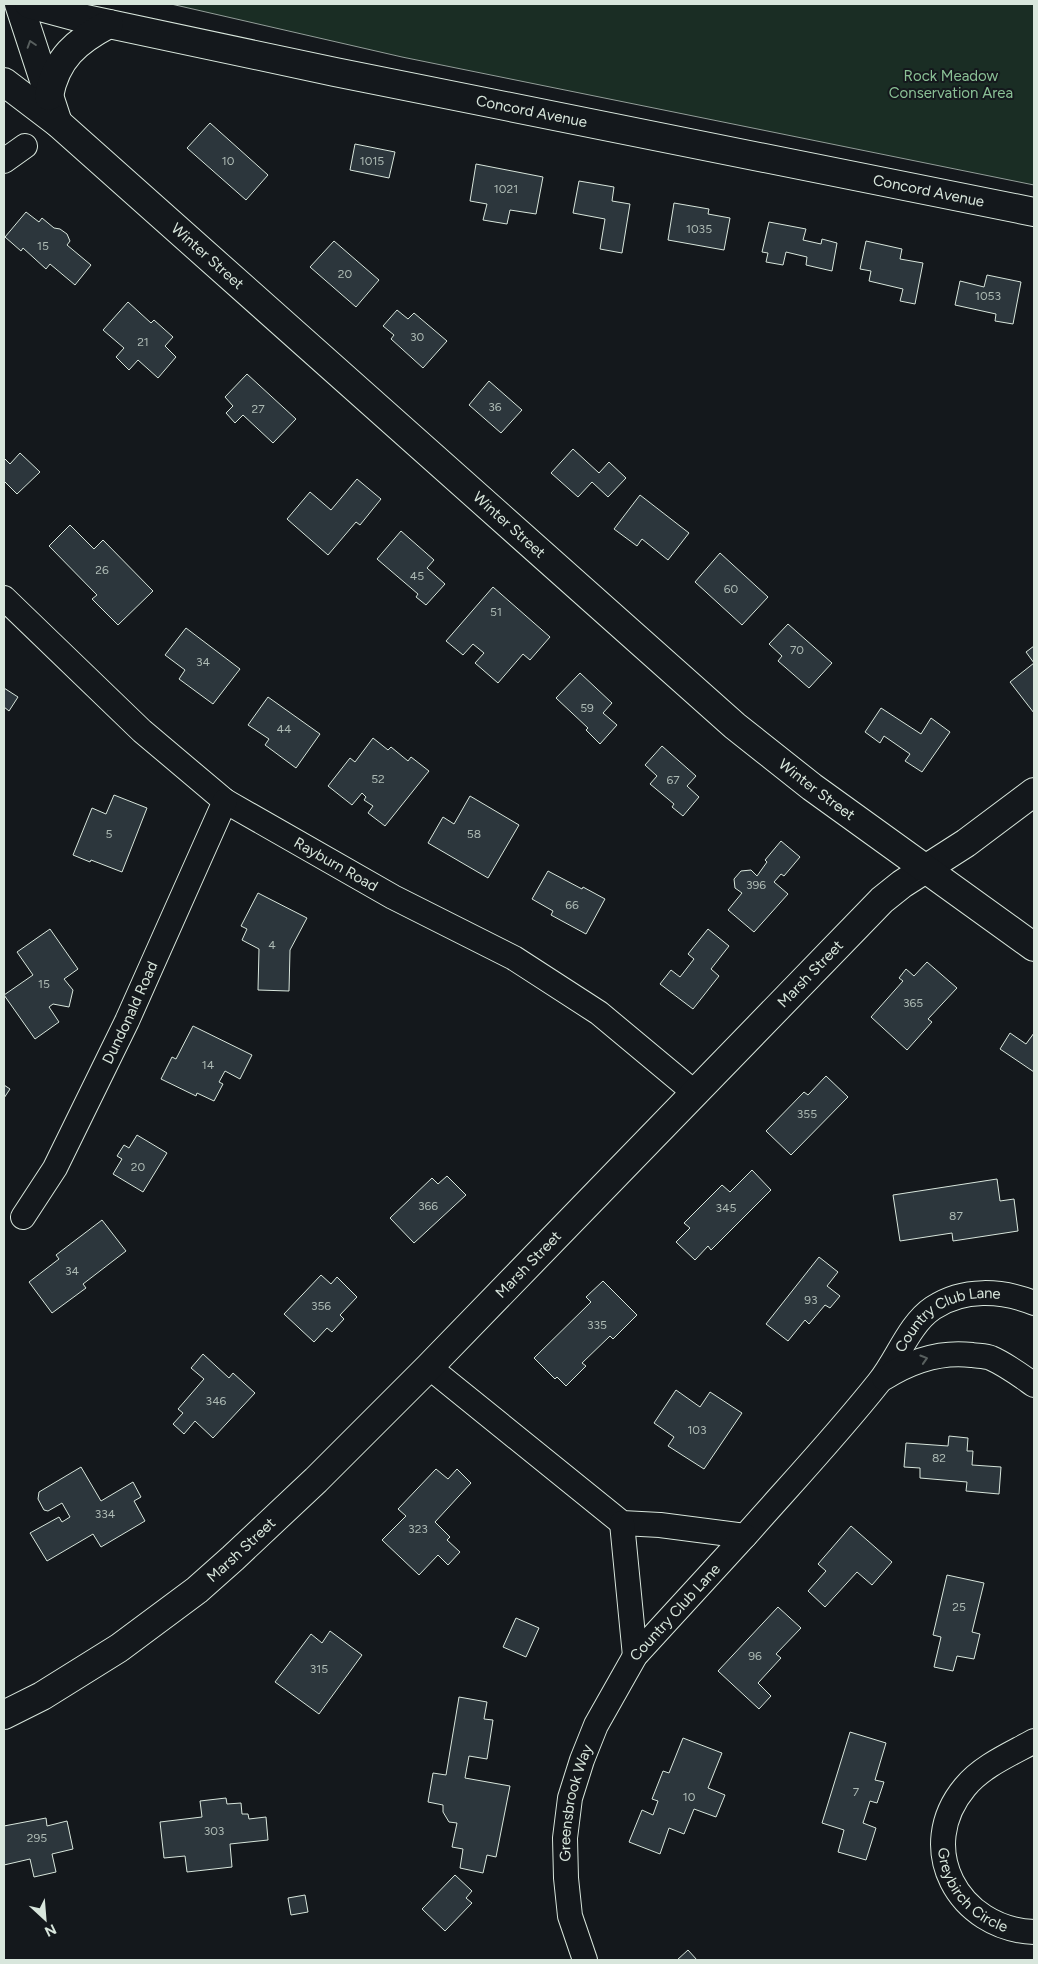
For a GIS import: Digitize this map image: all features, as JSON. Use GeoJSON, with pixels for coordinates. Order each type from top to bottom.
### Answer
{"type":"FeatureCollection","features":[{"type":"Feature","properties":{"kind":"main road"},"geometry":{"type":"LineString","coordinates":[[18,4],[58,123]]}},
{"type":"Feature","properties":{"kind":"main road","name":"Concord Avenue"},"geometry":{"type":"LineString","coordinates":[[29,4],[109,24],[390,83],[1034,212]]}},
{"type":"Feature","properties":{"kind":"main road"},"geometry":{"type":"LineString","coordinates":[[49,96],[53,76],[64,58],[78,44],[109,24]]}},
{"type":"Feature","properties":{"kind":"main road","name":"Winter Street"},"geometry":{"type":"LineString","coordinates":[[4,82],[58,123],[736,726],[812,787],[1034,947]]}},
{"type":"Feature","properties":{"kind":"main road","name":"Marsh Street"},"geometry":{"type":"LineString","coordinates":[[4,1715],[42,1696],[119,1648],[197,1590],[234,1558],[310,1486],[429,1367],[882,900],[924,869],[966,843],[1034,792]]}},
{"type":"Feature","properties":{"kind":"street"},"geometry":{"type":"LineString","coordinates":[[4,161],[25,146]]}},
{"type":"Feature","properties":{"kind":"street","name":"Rayburn Road"},"geometry":{"type":"LineString","coordinates":[[4,598],[142,731],[225,800],[393,896],[514,958],[599,1013],[695,1093]]}},
{"type":"Feature","properties":{"kind":"street","name":"Dundonald Road"},"geometry":{"type":"LineString","coordinates":[[23,1217],[55,1168],[127,1021],[225,800]]}},
{"type":"Feature","properties":{"kind":"street","name":"Country Club Lane"},"geometry":{"type":"LineString","coordinates":[[635,1656],[745,1536],[880,1380],[920,1319],[933,1308],[951,1299],[970,1294],[992,1292],[1014,1296],[1034,1303]]}},
{"type":"Feature","properties":{"kind":"street","name":"Country Club Lane"},"geometry":{"type":"LineString","coordinates":[[880,1380],[901,1367],[926,1358],[947,1354],[968,1354],[989,1357],[1012,1369],[1034,1385]]}},
{"type":"Feature","properties":{"kind":"street"},"geometry":{"type":"LineString","coordinates":[[429,1367],[622,1523]]}},
{"type":"Feature","properties":{"kind":"street","name":"Country Club Lane"},"geometry":{"type":"LineString","coordinates":[[635,1656],[622,1523],[660,1525],[745,1536]]}},
{"type":"Feature","properties":{"kind":"street","name":"Greensbrook Way"},"geometry":{"type":"LineString","coordinates":[[584,1960],[570,1916],[566,1878],[564,1838],[570,1798],[596,1725],[635,1656]]}},
{"type":"Feature","properties":{"kind":"street","name":"Greybirch Circle"},"geometry":{"type":"LineString","coordinates":[[1034,1741],[987,1768],[965,1787],[950,1811],[944,1840],[944,1854],[952,1882],[968,1905],[991,1922],[1019,1931],[1034,1932]]}},
{"type":"Feature","properties":{"kind":"green space","name":"Rock Meadow Conservation Area"},"geometry":{"type":"Polygon","coordinates":[[[171,4],[1034,4],[1034,185],[402,57],[171,4]]]}},
{"type":"Feature","properties":{"kind":"building"},"geometry":{"type":"Polygon","coordinates":[[[210,123],[268,175],[246,200],[187,148],[210,123]]]}},
{"type":"Feature","properties":{"kind":"building"},"geometry":{"type":"Polygon","coordinates":[[[355,144],[395,152],[389,178],[350,170],[355,144]]]}},
{"type":"Feature","properties":{"kind":"building"},"geometry":{"type":"Polygon","coordinates":[[[476,164],[543,177],[536,214],[510,210],[507,224],[483,220],[487,204],[470,201],[476,164]]]}},
{"type":"Feature","properties":{"kind":"building"},"geometry":{"type":"Polygon","coordinates":[[[579,181],[614,187],[612,201],[630,204],[622,253],[600,249],[605,219],[573,213],[579,181]]]}},
{"type":"Feature","properties":{"kind":"building"},"geometry":{"type":"Polygon","coordinates":[[[674,203],[709,209],[708,214],[730,218],[724,250],[668,240],[674,203]]]}},
{"type":"Feature","properties":{"kind":"building"},"geometry":{"type":"Polygon","coordinates":[[[26,212],[39,222],[42,218],[54,228],[60,229],[67,234],[70,241],[67,245],[91,265],[75,285],[50,264],[46,269],[23,248],[21,251],[5,237],[26,212]]]}},
{"type":"Feature","properties":{"kind":"building"},"geometry":{"type":"Polygon","coordinates":[[[769,222],[806,229],[803,240],[821,244],[822,239],[837,243],[832,271],[806,265],[807,257],[786,252],[783,265],[766,262],[768,253],[762,252],[769,222]]]}},
{"type":"Feature","properties":{"kind":"building"},"geometry":{"type":"Polygon","coordinates":[[[334,241],[379,280],[356,307],[310,267],[334,241]]]}},
{"type":"Feature","properties":{"kind":"building"},"geometry":{"type":"Polygon","coordinates":[[[866,241],[902,249],[900,259],[923,263],[915,304],[900,301],[903,289],[869,281],[871,271],[860,269],[866,241]]]}},
{"type":"Feature","properties":{"kind":"building"},"geometry":{"type":"Polygon","coordinates":[[[987,275],[1021,282],[1013,324],[995,321],[996,314],[955,305],[960,281],[984,287],[987,275]]]}},
{"type":"Feature","properties":{"kind":"building"},"geometry":{"type":"Polygon","coordinates":[[[128,302],[151,323],[154,320],[173,337],[165,346],[176,357],[158,378],[138,360],[129,370],[116,357],[124,348],[103,330],[128,302]]]}},
{"type":"Feature","properties":{"kind":"building"},"geometry":{"type":"Polygon","coordinates":[[[397,310],[408,319],[414,313],[447,341],[423,368],[391,339],[394,335],[383,326],[397,310]]]}},
{"type":"Feature","properties":{"kind":"building"},"geometry":{"type":"Polygon","coordinates":[[[247,374],[296,419],[273,443],[243,415],[235,423],[226,413],[233,406],[225,397],[247,374]]]}},
{"type":"Feature","properties":{"kind":"building"},"geometry":{"type":"Polygon","coordinates":[[[489,381],[522,410],[501,433],[469,405],[489,381]]]}},
{"type":"Feature","properties":{"kind":"building"},"geometry":{"type":"Polygon","coordinates":[[[573,449],[599,473],[609,462],[626,478],[608,497],[592,482],[578,497],[551,473],[573,449]]]}},
{"type":"Feature","properties":{"kind":"building"},"geometry":{"type":"Polygon","coordinates":[[[20,453],[40,472],[17,494],[4,481],[4,458],[10,464],[20,453]]]}},
{"type":"Feature","properties":{"kind":"building"},"geometry":{"type":"Polygon","coordinates":[[[357,479],[381,499],[360,525],[356,522],[328,555],[287,519],[310,492],[331,510],[357,479]]]}},
{"type":"Feature","properties":{"kind":"building"},"geometry":{"type":"Polygon","coordinates":[[[640,495],[689,533],[668,560],[642,539],[637,546],[614,529],[640,495]]]}},
{"type":"Feature","properties":{"kind":"building"},"geometry":{"type":"Polygon","coordinates":[[[70,525],[94,549],[103,540],[153,591],[118,625],[92,599],[97,595],[49,546],[70,525]]]}},
{"type":"Feature","properties":{"kind":"building"},"geometry":{"type":"Polygon","coordinates":[[[401,531],[434,560],[427,568],[445,584],[426,605],[416,597],[418,594],[377,559],[401,531]]]}},
{"type":"Feature","properties":{"kind":"building"},"geometry":{"type":"Polygon","coordinates":[[[720,553],[768,597],[742,625],[695,582],[720,553]]]}},
{"type":"Feature","properties":{"kind":"building"},"geometry":{"type":"Polygon","coordinates":[[[493,587],[550,637],[530,660],[523,654],[498,683],[475,663],[484,653],[473,644],[463,655],[446,641],[493,587]]]}},
{"type":"Feature","properties":{"kind":"building"},"geometry":{"type":"Polygon","coordinates":[[[788,624],[832,663],[809,688],[778,661],[782,656],[769,644],[788,624]]]}},
{"type":"Feature","properties":{"kind":"building"},"geometry":{"type":"Polygon","coordinates":[[[186,628],[240,669],[213,704],[179,679],[185,670],[165,655],[186,628]]]}},
{"type":"Feature","properties":{"kind":"building"},"geometry":{"type":"Polygon","coordinates":[[[1034,646],[1034,663],[1026,652],[1034,646]]]}},
{"type":"Feature","properties":{"kind":"building"},"geometry":{"type":"Polygon","coordinates":[[[1034,663],[1034,713],[1010,682],[1034,663]]]}},
{"type":"Feature","properties":{"kind":"building"},"geometry":{"type":"Polygon","coordinates":[[[580,673],[612,703],[603,713],[617,725],[600,744],[586,730],[588,728],[556,698],[580,673]]]}},
{"type":"Feature","properties":{"kind":"building"},"geometry":{"type":"Polygon","coordinates":[[[4,688],[18,697],[9,711],[4,707],[4,688]]]}},
{"type":"Feature","properties":{"kind":"building"},"geometry":{"type":"Polygon","coordinates":[[[268,697],[320,734],[296,768],[265,745],[269,739],[248,725],[268,697]]]}},
{"type":"Feature","properties":{"kind":"building"},"geometry":{"type":"Polygon","coordinates":[[[881,708],[921,734],[931,718],[950,732],[922,772],[905,761],[910,754],[884,736],[880,743],[865,732],[881,708]]]}},
{"type":"Feature","properties":{"kind":"building"},"geometry":{"type":"Polygon","coordinates":[[[373,738],[388,750],[391,747],[408,761],[411,757],[429,771],[385,826],[368,813],[373,806],[364,800],[366,797],[362,793],[352,805],[328,786],[350,758],[355,762],[373,738]]]}},
{"type":"Feature","properties":{"kind":"building"},"geometry":{"type":"Polygon","coordinates":[[[662,746],[696,776],[687,786],[699,797],[683,816],[672,807],[674,804],[650,784],[657,776],[645,765],[662,746]]]}},
{"type":"Feature","properties":{"kind":"building"},"geometry":{"type":"Polygon","coordinates":[[[114,795],[147,808],[122,872],[73,855],[92,808],[106,814],[114,795]]]}},
{"type":"Feature","properties":{"kind":"building"},"geometry":{"type":"Polygon","coordinates":[[[470,796],[519,825],[488,878],[428,843],[443,817],[454,824],[470,796]]]}},
{"type":"Feature","properties":{"kind":"building"},"geometry":{"type":"Polygon","coordinates":[[[781,841],[800,857],[784,876],[781,874],[774,882],[788,894],[754,932],[728,910],[742,893],[735,888],[734,879],[741,871],[751,870],[757,876],[767,862],[765,860],[781,841]]]}},
{"type":"Feature","properties":{"kind":"building"},"geometry":{"type":"Polygon","coordinates":[[[548,871],[605,899],[586,934],[551,915],[553,911],[532,899],[548,871]]]}},
{"type":"Feature","properties":{"kind":"building"},"geometry":{"type":"Polygon","coordinates":[[[258,893],[307,918],[290,950],[289,991],[258,990],[259,949],[242,940],[247,929],[241,926],[258,893]]]}},
{"type":"Feature","properties":{"kind":"building"},"geometry":{"type":"Polygon","coordinates":[[[50,929],[78,969],[64,979],[73,990],[69,1007],[53,1004],[49,1007],[59,1022],[35,1039],[4,995],[33,975],[17,952],[50,929]]]}},
{"type":"Feature","properties":{"kind":"building"},"geometry":{"type":"Polygon","coordinates":[[[708,929],[729,946],[711,969],[719,976],[693,1009],[660,984],[671,970],[680,977],[694,959],[688,954],[708,929]]]}},
{"type":"Feature","properties":{"kind":"building"},"geometry":{"type":"Polygon","coordinates":[[[927,962],[957,988],[928,1019],[932,1022],[907,1050],[871,1017],[903,981],[899,978],[906,969],[914,976],[927,962]]]}},
{"type":"Feature","properties":{"kind":"building"},"geometry":{"type":"Polygon","coordinates":[[[193,1026],[252,1055],[240,1079],[225,1071],[219,1082],[223,1084],[214,1101],[197,1093],[196,1096],[161,1079],[172,1057],[176,1059],[193,1026]]]}},
{"type":"Feature","properties":{"kind":"building"},"geometry":{"type":"Polygon","coordinates":[[[1010,1033],[1026,1044],[1034,1033],[1034,1072],[1000,1049],[1010,1033]]]}},
{"type":"Feature","properties":{"kind":"building"},"geometry":{"type":"Polygon","coordinates":[[[826,1076],[848,1097],[791,1155],[766,1131],[804,1092],[808,1095],[826,1076]]]}},
{"type":"Feature","properties":{"kind":"building"},"geometry":{"type":"Polygon","coordinates":[[[4,1085],[10,1089],[4,1098],[4,1085]]]}},
{"type":"Feature","properties":{"kind":"building"},"geometry":{"type":"Polygon","coordinates":[[[137,1135],[167,1153],[143,1192],[113,1174],[122,1159],[117,1156],[124,1145],[129,1148],[137,1135]]]}},
{"type":"Feature","properties":{"kind":"building"},"geometry":{"type":"Polygon","coordinates":[[[752,1170],[771,1190],[711,1250],[708,1246],[695,1260],[676,1242],[690,1228],[684,1223],[722,1185],[730,1192],[752,1170]]]}},
{"type":"Feature","properties":{"kind":"building"},"geometry":{"type":"Polygon","coordinates":[[[447,1176],[466,1195],[414,1243],[390,1218],[432,1178],[438,1184],[447,1176]]]}},
{"type":"Feature","properties":{"kind":"building"},"geometry":{"type":"Polygon","coordinates":[[[997,1179],[1000,1201],[1014,1199],[1018,1231],[953,1241],[952,1233],[900,1241],[893,1195],[997,1179]]]}},
{"type":"Feature","properties":{"kind":"building"},"geometry":{"type":"Polygon","coordinates":[[[102,1220],[126,1251],[83,1284],[86,1288],[52,1313],[29,1282],[59,1259],[56,1255],[102,1220]]]}},
{"type":"Feature","properties":{"kind":"building"},"geometry":{"type":"Polygon","coordinates":[[[819,1257],[838,1272],[827,1286],[840,1296],[830,1308],[825,1305],[809,1324],[805,1320],[788,1341],[766,1324],[819,1257]]]}},
{"type":"Feature","properties":{"kind":"building"},"geometry":{"type":"Polygon","coordinates":[[[321,1275],[331,1284],[337,1277],[357,1297],[340,1315],[344,1319],[332,1332],[327,1328],[314,1342],[284,1314],[321,1275]]]}},
{"type":"Feature","properties":{"kind":"building"},"geometry":{"type":"Polygon","coordinates":[[[603,1281],[637,1315],[613,1339],[610,1336],[582,1363],[586,1366],[566,1386],[557,1377],[555,1379],[534,1358],[591,1302],[586,1297],[603,1281]]]}},
{"type":"Feature","properties":{"kind":"building"},"geometry":{"type":"Polygon","coordinates":[[[203,1354],[229,1378],[233,1373],[255,1393],[213,1438],[195,1421],[184,1434],[173,1424],[183,1413],[178,1409],[204,1379],[191,1368],[203,1354]]]}},
{"type":"Feature","properties":{"kind":"building"},"geometry":{"type":"Polygon","coordinates":[[[676,1390],[700,1407],[710,1392],[742,1413],[704,1469],[668,1446],[674,1437],[654,1423],[676,1390]]]}},
{"type":"Feature","properties":{"kind":"building"},"geometry":{"type":"Polygon","coordinates":[[[949,1436],[968,1438],[967,1451],[973,1451],[972,1465],[1001,1467],[999,1494],[966,1491],[967,1482],[920,1478],[920,1468],[904,1467],[906,1443],[948,1446],[949,1436]]]}},
{"type":"Feature","properties":{"kind":"building"},"geometry":{"type":"Polygon","coordinates":[[[81,1467],[101,1501],[133,1482],[141,1497],[134,1501],[145,1521],[101,1547],[93,1534],[47,1561],[30,1533],[59,1517],[62,1522],[70,1517],[62,1503],[48,1511],[44,1510],[38,1499],[39,1492],[81,1467]]]}},
{"type":"Feature","properties":{"kind":"building"},"geometry":{"type":"Polygon","coordinates":[[[436,1469],[448,1479],[457,1469],[471,1483],[435,1522],[450,1537],[447,1540],[460,1552],[448,1565],[438,1555],[419,1575],[382,1540],[406,1516],[398,1509],[436,1469]]]}},
{"type":"Feature","properties":{"kind":"building"},"geometry":{"type":"Polygon","coordinates":[[[851,1526],[892,1562],[872,1585],[857,1572],[825,1607],[808,1591],[826,1571],[818,1564],[851,1526]]]}},
{"type":"Feature","properties":{"kind":"building"},"geometry":{"type":"Polygon","coordinates":[[[947,1575],[984,1583],[972,1632],[980,1634],[974,1659],[957,1656],[953,1671],[934,1667],[941,1637],[933,1635],[947,1575]]]}},
{"type":"Feature","properties":{"kind":"building"},"geometry":{"type":"Polygon","coordinates":[[[778,1607],[801,1628],[776,1654],[781,1658],[758,1683],[771,1696],[759,1709],[718,1671],[778,1607]]]}},
{"type":"Feature","properties":{"kind":"building"},"geometry":{"type":"Polygon","coordinates":[[[516,1618],[539,1628],[526,1657],[503,1647],[516,1618]]]}},
{"type":"Feature","properties":{"kind":"building"},"geometry":{"type":"Polygon","coordinates":[[[330,1631],[362,1655],[319,1714],[275,1682],[311,1634],[322,1643],[330,1631]]]}},
{"type":"Feature","properties":{"kind":"building"},"geometry":{"type":"Polygon","coordinates":[[[459,1697],[487,1702],[484,1719],[493,1720],[487,1759],[469,1756],[465,1778],[510,1786],[496,1857],[487,1855],[483,1873],[460,1868],[463,1849],[452,1847],[457,1823],[449,1822],[443,1812],[443,1805],[428,1802],[433,1773],[446,1775],[459,1697]]]}},
{"type":"Feature","properties":{"kind":"building"},"geometry":{"type":"Polygon","coordinates":[[[850,1732],[886,1743],[875,1780],[884,1782],[877,1803],[870,1801],[863,1823],[876,1828],[866,1860],[838,1852],[844,1830],[822,1823],[850,1732]]]}},
{"type":"Feature","properties":{"kind":"building"},"geometry":{"type":"Polygon","coordinates":[[[683,1738],[722,1753],[708,1788],[725,1795],[716,1817],[694,1809],[684,1834],[669,1828],[660,1854],[629,1842],[642,1810],[653,1815],[658,1801],[652,1799],[663,1771],[669,1773],[683,1738]]]}},
{"type":"Feature","properties":{"kind":"building"},"geometry":{"type":"Polygon","coordinates":[[[226,1798],[227,1804],[241,1803],[242,1814],[248,1814],[249,1819],[266,1817],[268,1840],[230,1844],[232,1867],[187,1872],[185,1856],[164,1858],[160,1822],[202,1817],[200,1801],[226,1798]]]}},
{"type":"Feature","properties":{"kind":"building"},"geometry":{"type":"Polygon","coordinates":[[[46,1818],[47,1826],[67,1821],[73,1849],[52,1854],[56,1872],[34,1877],[30,1859],[4,1865],[4,1826],[46,1818]]]}},
{"type":"Feature","properties":{"kind":"building"},"geometry":{"type":"Polygon","coordinates":[[[455,1875],[472,1891],[466,1898],[472,1903],[445,1931],[422,1909],[455,1875]]]}},
{"type":"Feature","properties":{"kind":"building"},"geometry":{"type":"Polygon","coordinates":[[[305,1895],[308,1912],[291,1915],[288,1898],[305,1895]]]}},
{"type":"Feature","properties":{"kind":"building"},"geometry":{"type":"Polygon","coordinates":[[[688,1950],[697,1960],[677,1960],[688,1950]]]}}]}
